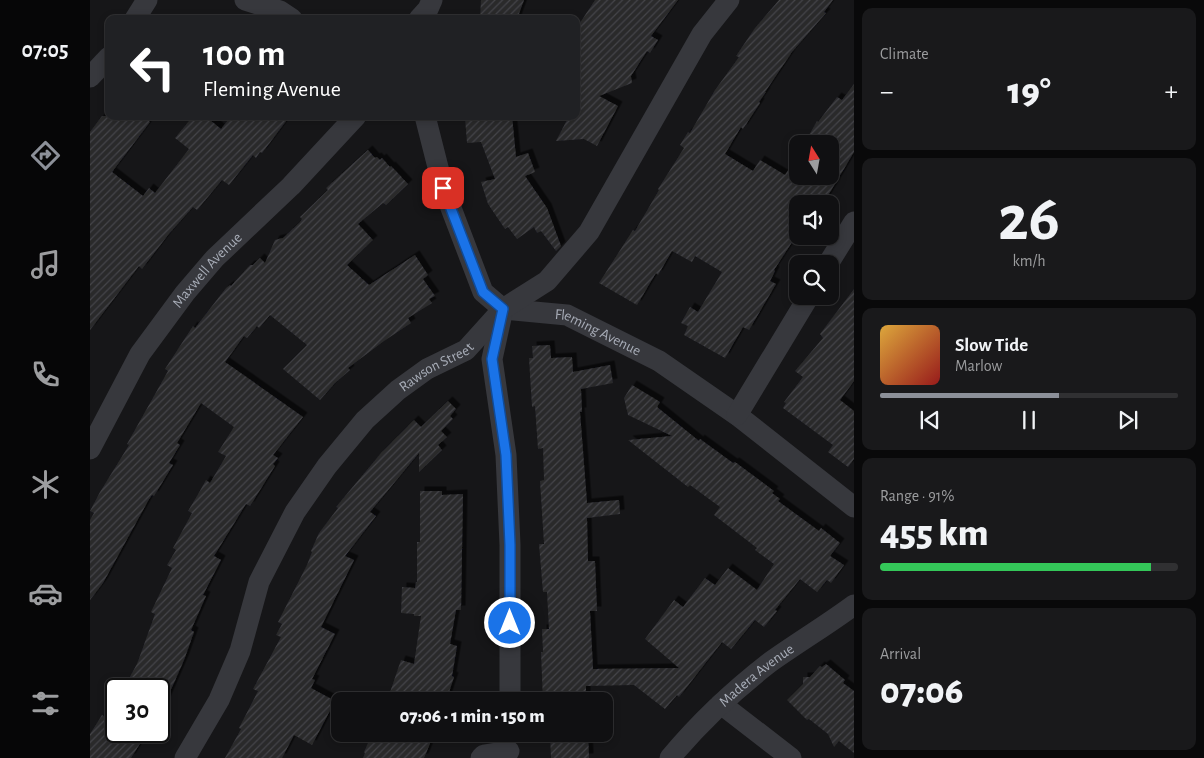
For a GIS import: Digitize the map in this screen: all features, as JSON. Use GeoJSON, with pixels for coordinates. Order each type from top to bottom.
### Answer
{"type":"FeatureCollection","features":[{"type":"Feature","properties":{"kind":"street"},"geometry":{"type":"LineString","coordinates":[[138,15],[147,0]]}},
{"type":"Feature","properties":{"kind":"street"},"geometry":{"type":"LineString","coordinates":[[245,0],[280,11],[286,15]]}},
{"type":"Feature","properties":{"kind":"street","name":"Rawson Street"},"geometry":{"type":"LineString","coordinates":[[185,758],[223,692],[240,651],[259,582],[295,512],[327,466],[365,420],[398,390],[427,369],[466,350],[503,309],[548,281],[589,232],[702,34],[729,0]]}},
{"type":"Feature","properties":{"kind":"street"},"geometry":{"type":"LineString","coordinates":[[90,77],[105,61]]}},
{"type":"Feature","properties":{"kind":"street","name":"Maxwell Avenue"},"geometry":{"type":"LineString","coordinates":[[90,449],[140,354],[185,293],[216,258],[291,186],[352,120]]}},
{"type":"Feature","properties":{"kind":"street"},"geometry":{"type":"LineString","coordinates":[[426,120],[443,188],[483,292],[503,309],[492,359],[506,455],[510,545],[510,692]]}},
{"type":"Feature","properties":{"kind":"street"},"geometry":{"type":"LineString","coordinates":[[834,255],[854,222]]}},
{"type":"Feature","properties":{"kind":"street"},"geometry":{"type":"LineString","coordinates":[[737,415],[804,305]]}},
{"type":"Feature","properties":{"kind":"street","name":"Fleming Avenue"},"geometry":{"type":"LineString","coordinates":[[503,309],[568,315],[659,361],[737,415],[854,507]]}},
{"type":"Feature","properties":{"kind":"street","name":"Madera Avenue"},"geometry":{"type":"LineString","coordinates":[[670,758],[721,704],[770,663],[854,604]]}},
{"type":"Feature","properties":{"kind":"street"},"geometry":{"type":"LineString","coordinates":[[721,704],[791,758]]}},
{"type":"Feature","properties":{"kind":"street"},"geometry":{"type":"LineString","coordinates":[[481,758],[484,755],[510,747]]}},
{"type":"Feature","properties":{"kind":"building"},"geometry":{"type":"Polygon","coordinates":[[[481,0],[524,0],[518,15],[480,15],[481,0]]]}},
{"type":"Feature","properties":{"kind":"building"},"geometry":{"type":"Polygon","coordinates":[[[595,0],[678,0],[651,36],[658,40],[650,53],[647,51],[631,76],[632,83],[599,96],[618,106],[597,146],[584,139],[556,141],[567,120],[580,120],[580,23],[595,0]]]}},
{"type":"Feature","properties":{"kind":"building"},"geometry":{"type":"Polygon","coordinates":[[[779,0],[833,0],[824,12],[826,13],[792,52],[725,154],[753,171],[760,160],[785,175],[789,169],[789,185],[834,185],[828,195],[789,195],[790,245],[774,270],[770,281],[776,284],[749,330],[743,327],[725,358],[684,335],[688,326],[681,323],[690,307],[698,312],[722,272],[695,256],[692,262],[672,251],[637,305],[599,283],[633,230],[635,231],[658,189],[684,148],[680,145],[688,132],[690,133],[715,90],[739,57],[736,56],[755,28],[779,0]]]}},
{"type":"Feature","properties":{"kind":"building"},"geometry":{"type":"Polygon","coordinates":[[[854,84],[854,152],[839,177],[839,135],[809,135],[817,121],[837,97],[842,100],[854,84]]]}},
{"type":"Feature","properties":{"kind":"building"},"geometry":{"type":"Polygon","coordinates":[[[102,116],[105,116],[105,120],[147,120],[150,122],[112,172],[143,196],[149,188],[155,193],[189,149],[175,138],[190,120],[210,120],[221,129],[228,120],[287,120],[262,153],[260,152],[256,158],[253,155],[229,185],[222,180],[197,210],[193,207],[168,235],[142,269],[139,266],[90,330],[90,132],[102,116]]]}},
{"type":"Feature","properties":{"kind":"building"},"geometry":{"type":"Polygon","coordinates":[[[465,120],[512,120],[516,157],[528,153],[535,172],[525,176],[547,208],[561,246],[556,251],[541,231],[537,233],[534,227],[517,239],[508,227],[505,229],[488,204],[481,182],[495,179],[481,142],[467,143],[465,120]]]}},
{"type":"Feature","properties":{"kind":"building"},"geometry":{"type":"Polygon","coordinates":[[[368,150],[375,158],[377,157],[380,160],[382,158],[391,166],[408,184],[386,205],[383,203],[358,224],[373,240],[347,265],[369,285],[415,255],[428,275],[423,279],[435,296],[429,299],[432,303],[408,318],[411,323],[348,368],[350,370],[320,400],[283,369],[307,345],[270,315],[247,338],[244,336],[225,362],[303,417],[273,455],[278,458],[273,464],[275,466],[250,506],[246,504],[214,556],[221,560],[203,595],[206,596],[191,630],[194,632],[170,692],[170,678],[129,678],[137,664],[155,614],[151,612],[172,568],[167,565],[176,550],[173,548],[192,513],[188,511],[206,480],[210,483],[226,456],[218,452],[234,427],[201,403],[177,443],[180,445],[169,463],[173,465],[154,496],[152,495],[148,501],[103,583],[90,600],[90,520],[94,513],[90,511],[129,445],[127,444],[168,371],[165,369],[193,326],[195,328],[226,288],[231,286],[250,265],[253,265],[260,258],[265,263],[275,240],[283,238],[300,222],[302,219],[300,217],[328,190],[326,188],[368,150]]]}},
{"type":"Feature","properties":{"kind":"building"},"geometry":{"type":"Polygon","coordinates":[[[854,289],[854,381],[840,400],[854,411],[854,459],[848,467],[828,452],[833,445],[783,408],[786,403],[784,402],[803,377],[795,371],[823,338],[820,334],[854,289]]]}},
{"type":"Feature","properties":{"kind":"building"},"geometry":{"type":"Polygon","coordinates":[[[550,345],[551,358],[572,357],[573,372],[610,365],[613,383],[581,389],[582,412],[580,412],[587,503],[619,500],[620,514],[587,518],[588,561],[595,561],[597,611],[590,611],[593,669],[679,668],[645,639],[674,600],[683,607],[705,578],[715,585],[728,568],[757,590],[774,564],[755,550],[757,548],[714,515],[720,507],[690,485],[688,487],[628,440],[672,436],[628,415],[624,398],[632,385],[660,402],[657,407],[699,441],[700,439],[733,463],[735,462],[774,491],[772,493],[780,499],[778,501],[819,531],[821,528],[840,543],[830,556],[844,565],[831,583],[827,580],[817,592],[800,579],[764,627],[755,620],[731,649],[722,642],[679,697],[677,695],[665,709],[634,685],[586,686],[586,692],[543,692],[542,629],[549,629],[547,592],[543,592],[539,544],[544,544],[540,481],[544,480],[543,448],[538,449],[535,406],[532,407],[529,358],[533,358],[532,346],[550,345]]]}},
{"type":"Feature","properties":{"kind":"building"},"geometry":{"type":"Polygon","coordinates":[[[448,401],[456,409],[450,416],[453,419],[441,431],[447,437],[438,445],[442,450],[419,472],[419,453],[370,512],[376,516],[345,556],[354,560],[321,627],[335,634],[312,679],[315,680],[311,688],[331,699],[331,709],[312,745],[294,735],[282,758],[225,758],[241,729],[239,728],[258,691],[253,689],[281,637],[276,635],[282,624],[278,622],[307,565],[319,533],[338,508],[336,507],[381,453],[414,420],[421,427],[448,401]]]}},
{"type":"Feature","properties":{"kind":"building"},"geometry":{"type":"Polygon","coordinates":[[[420,491],[442,491],[442,495],[463,494],[461,610],[456,610],[450,644],[457,646],[452,676],[454,677],[449,692],[390,692],[401,660],[414,664],[421,616],[401,613],[402,587],[415,588],[417,582],[417,542],[420,542],[420,491]]]}},
{"type":"Feature","properties":{"kind":"building"},"geometry":{"type":"Polygon","coordinates":[[[826,664],[845,680],[843,683],[854,691],[854,753],[839,741],[834,747],[828,734],[809,719],[807,720],[787,700],[803,684],[803,677],[810,677],[820,666],[822,667],[826,664]]]}},
{"type":"Feature","properties":{"kind":"building"},"geometry":{"type":"Polygon","coordinates":[[[102,715],[105,717],[105,743],[140,743],[131,758],[90,758],[90,734],[102,715]]]}},
{"type":"Feature","properties":{"kind":"building"},"geometry":{"type":"Polygon","coordinates":[[[368,742],[431,742],[424,758],[363,758],[368,742]]]}},
{"type":"Feature","properties":{"kind":"building"},"geometry":{"type":"Polygon","coordinates":[[[550,742],[588,742],[589,758],[551,758],[550,742]]]}},
{"type":"Feature","properties":{"kind":"route"},"geometry":{"type":"LineString","coordinates":[[443,188],[483,292],[503,309],[492,359],[506,455],[510,545],[510,623]]}}]}
